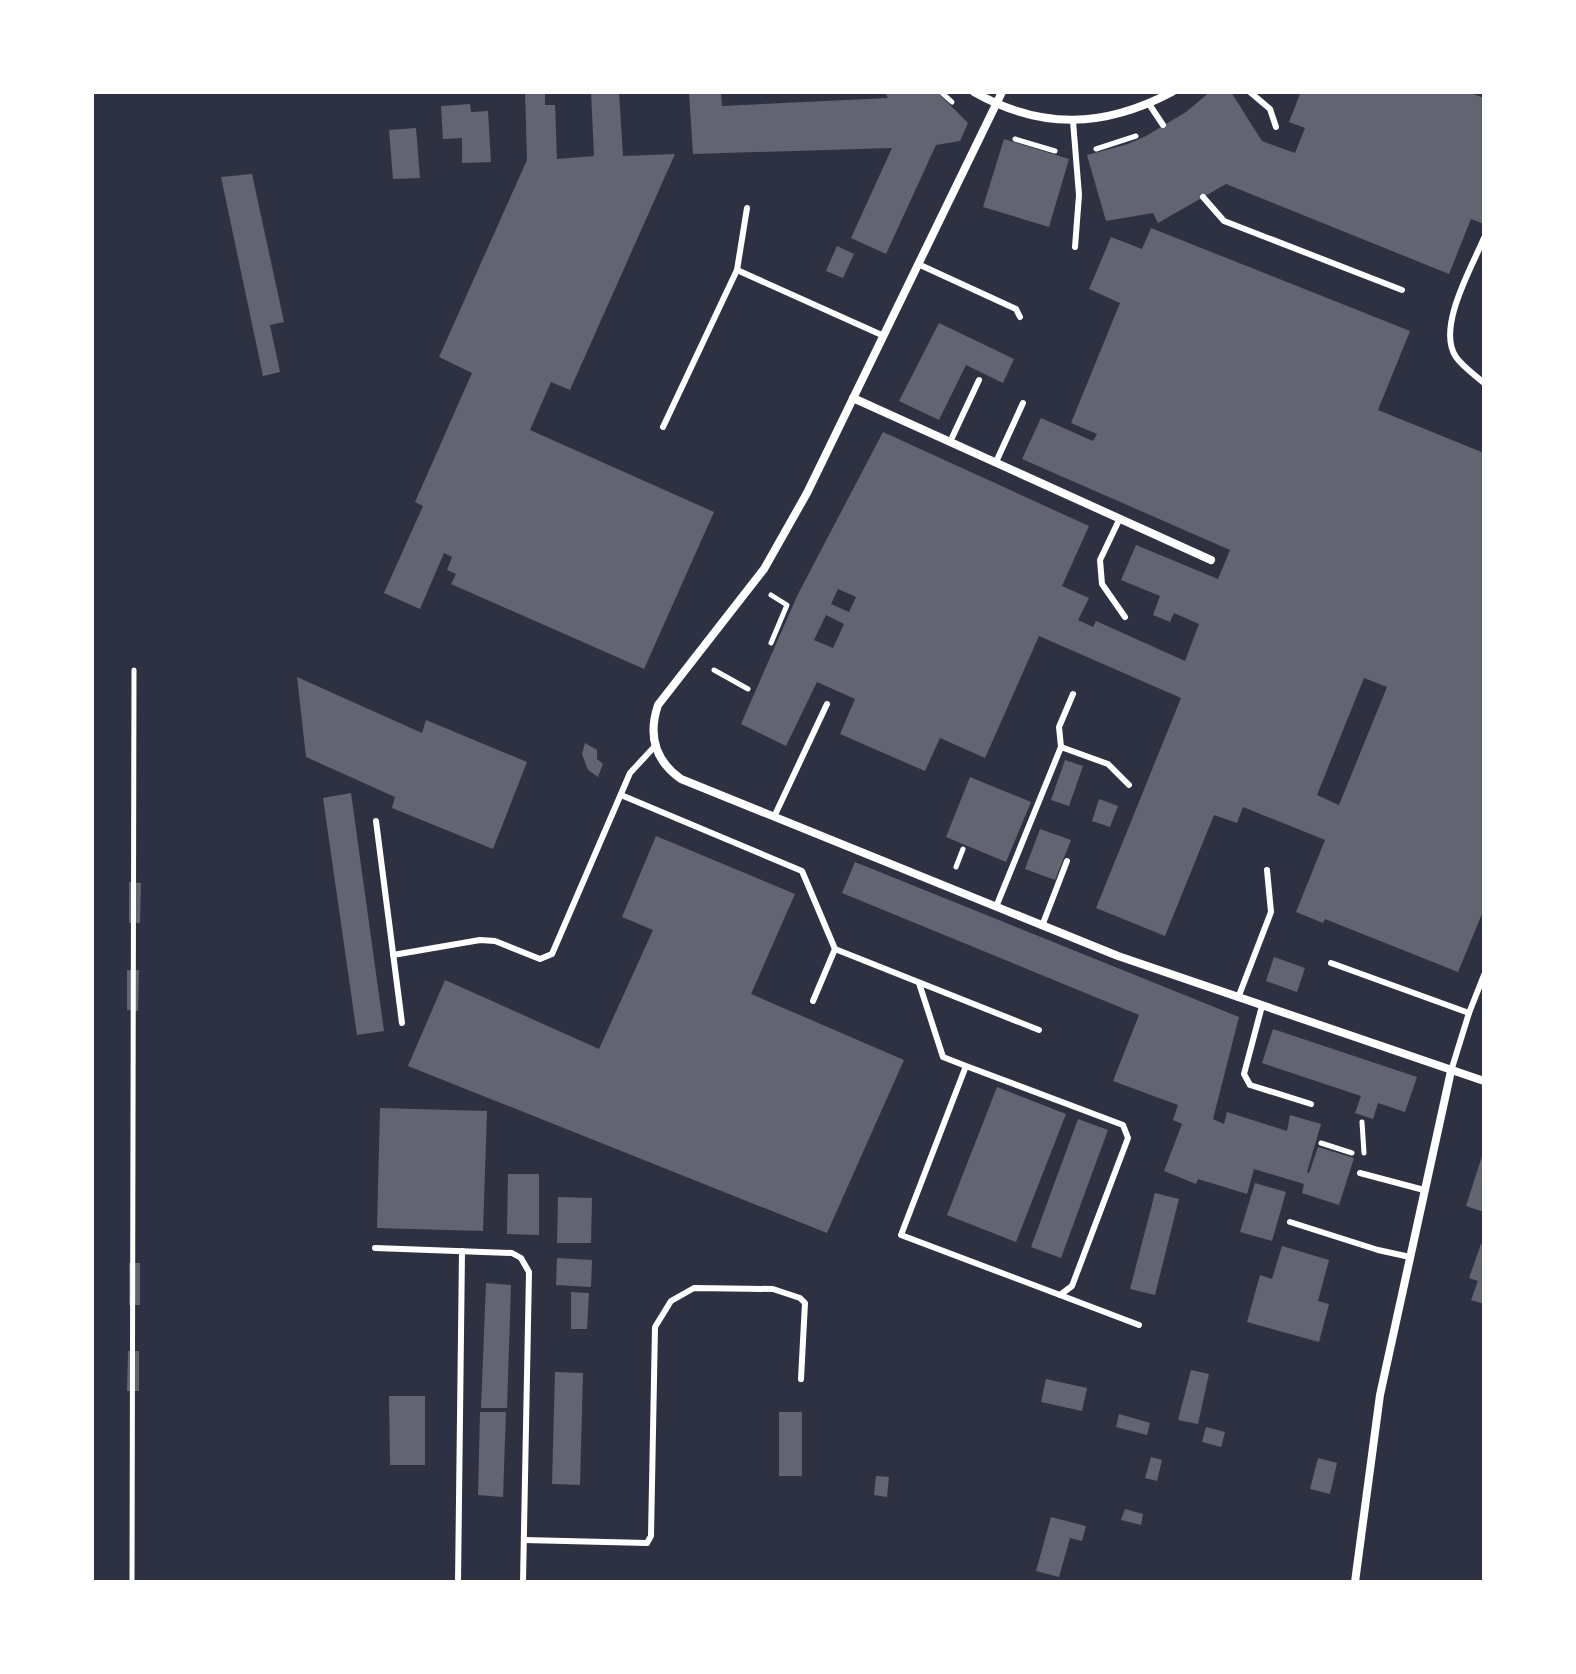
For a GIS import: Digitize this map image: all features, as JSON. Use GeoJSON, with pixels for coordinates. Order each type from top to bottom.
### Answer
{"type":"FeatureCollection","features":[{"type":"Feature","properties":{"kind":"street"},"geometry":{"type":"LineString","coordinates":[[974,92],[996,105],[1047,119],[1073,121],[1125,113],[1172,92]]}},
{"type":"Feature","properties":{"kind":"street"},"geometry":{"type":"LineString","coordinates":[[1002,92],[807,493],[764,569],[658,705],[652,732],[663,764],[681,779],[1118,956],[1484,1081]]}},
{"type":"Feature","properties":{"kind":"street"},"geometry":{"type":"LineString","coordinates":[[853,398],[1211,560]]}},
{"type":"Feature","properties":{"kind":"street"},"geometry":{"type":"LineString","coordinates":[[1355,1582],[1380,1395],[1451,1071]]}},
{"type":"Feature","properties":{"kind":"lane"},"geometry":{"type":"LineString","coordinates":[[1250,92],[1270,109],[1276,127]]}},
{"type":"Feature","properties":{"kind":"lane"},"geometry":{"type":"LineString","coordinates":[[1149,104],[1163,125]]}},
{"type":"Feature","properties":{"kind":"lane"},"geometry":{"type":"LineString","coordinates":[[1073,121],[1079,195],[1075,247]]}},
{"type":"Feature","properties":{"kind":"lane"},"geometry":{"type":"LineString","coordinates":[[1203,197],[1224,221],[1402,290]]}},
{"type":"Feature","properties":{"kind":"lane"},"geometry":{"type":"LineString","coordinates":[[663,427],[737,270],[747,208]]}},
{"type":"Feature","properties":{"kind":"lane"},"geometry":{"type":"LineString","coordinates":[[1484,238],[1451,318],[1449,334],[1455,356],[1484,383]]}},
{"type":"Feature","properties":{"kind":"lane"},"geometry":{"type":"LineString","coordinates":[[918,264],[1016,309],[1020,317]]}},
{"type":"Feature","properties":{"kind":"lane"},"geometry":{"type":"LineString","coordinates":[[737,270],[884,336]]}},
{"type":"Feature","properties":{"kind":"lane"},"geometry":{"type":"LineString","coordinates":[[950,442],[979,380]]}},
{"type":"Feature","properties":{"kind":"lane"},"geometry":{"type":"LineString","coordinates":[[996,462],[1023,403]]}},
{"type":"Feature","properties":{"kind":"lane"},"geometry":{"type":"LineString","coordinates":[[1120,518],[1100,560],[1102,584],[1125,617]]}},
{"type":"Feature","properties":{"kind":"lane"},"geometry":{"type":"LineString","coordinates":[[996,907],[1061,747],[1059,727],[1073,694]]}},
{"type":"Feature","properties":{"kind":"lane"},"geometry":{"type":"LineString","coordinates":[[774,817],[827,704]]}},
{"type":"Feature","properties":{"kind":"lane"},"geometry":{"type":"LineString","coordinates":[[393,955],[480,940],[495,941],[540,959],[552,954],[630,773],[655,746]]}},
{"type":"Feature","properties":{"kind":"lane"},"geometry":{"type":"LineString","coordinates":[[1061,747],[1108,764],[1129,785]]}},
{"type":"Feature","properties":{"kind":"lane"},"geometry":{"type":"LineString","coordinates":[[621,795],[802,871],[835,949],[1039,1030]]}},
{"type":"Feature","properties":{"kind":"lane"},"geometry":{"type":"LineString","coordinates":[[376,821],[402,1023]]}},
{"type":"Feature","properties":{"kind":"lane"},"geometry":{"type":"LineString","coordinates":[[1042,926],[1067,861]]}},
{"type":"Feature","properties":{"kind":"lane"},"geometry":{"type":"LineString","coordinates":[[1238,998],[1271,912],[1267,870]]}},
{"type":"Feature","properties":{"kind":"lane"},"geometry":{"type":"LineString","coordinates":[[813,1001],[835,949]]}},
{"type":"Feature","properties":{"kind":"lane"},"geometry":{"type":"LineString","coordinates":[[1331,963],[1469,1013]]}},
{"type":"Feature","properties":{"kind":"lane"},"geometry":{"type":"LineString","coordinates":[[1451,1071],[1484,975]]}},
{"type":"Feature","properties":{"kind":"lane"},"geometry":{"type":"LineString","coordinates":[[919,983],[943,1057],[1123,1125],[1128,1138],[1072,1286],[1060,1295]]}},
{"type":"Feature","properties":{"kind":"lane"},"geometry":{"type":"LineString","coordinates":[[1262,1006],[1244,1074],[1250,1085],[1311,1104]]}},
{"type":"Feature","properties":{"kind":"lane"},"geometry":{"type":"LineString","coordinates":[[966,1066],[901,1235],[1139,1325]]}},
{"type":"Feature","properties":{"kind":"lane"},"geometry":{"type":"LineString","coordinates":[[1360,1173],[1424,1190]]}},
{"type":"Feature","properties":{"kind":"lane"},"geometry":{"type":"LineString","coordinates":[[1290,1222],[1410,1257]]}},
{"type":"Feature","properties":{"kind":"lane"},"geometry":{"type":"LineString","coordinates":[[375,1248],[512,1253],[521,1258],[529,1272],[523,1582]]}},
{"type":"Feature","properties":{"kind":"lane"},"geometry":{"type":"LineString","coordinates":[[458,1582],[462,1251]]}},
{"type":"Feature","properties":{"kind":"lane"},"geometry":{"type":"LineString","coordinates":[[524,1540],[647,1543],[651,1536],[655,1327],[671,1301],[694,1288],[773,1289],[800,1298],[805,1303],[801,1379]]}},
{"type":"Feature","properties":{"kind":"path"},"geometry":{"type":"LineString","coordinates":[[771,643],[783,615]]}},
{"type":"Feature","properties":{"kind":"path"},"geometry":{"type":"LineString","coordinates":[[696,657],[724,678],[748,689]]}},
{"type":"Feature","properties":{"kind":"path"},"geometry":{"type":"LineString","coordinates":[[132,1582],[134,670]]}},
{"type":"Feature","properties":{"kind":"path"},"geometry":{"type":"LineString","coordinates":[[1321,1143],[1364,1157]]}},
{"type":"Feature","properties":{"kind":"building"},"geometry":{"type":"Polygon","coordinates":[[[525,92],[545,92],[545,105],[555,105],[557,159],[594,156],[591,92],[619,92],[623,156],[675,154],[570,390],[551,382],[530,430],[714,512],[644,669],[451,584],[456,574],[447,570],[452,557],[444,553],[420,609],[384,593],[423,506],[415,502],[472,373],[439,357],[527,160],[525,92]]]}},
{"type":"Feature","properties":{"kind":"building"},"geometry":{"type":"Polygon","coordinates":[[[689,92],[721,92],[722,106],[888,98],[885,92],[937,92],[968,123],[960,141],[936,145],[886,254],[851,238],[892,148],[693,154],[689,92]]]}},
{"type":"Feature","properties":{"kind":"building"},"geometry":{"type":"Polygon","coordinates":[[[1210,92],[1231,92],[1262,141],[1295,153],[1305,128],[1289,122],[1300,94],[1294,92],[1468,92],[1484,98],[1484,224],[1471,219],[1449,274],[1226,184],[1158,223],[1153,213],[1106,221],[1087,155],[1146,136],[1186,112],[1210,92]]]}},
{"type":"Feature","properties":{"kind":"building"},"geometry":{"type":"Polygon","coordinates":[[[470,104],[471,112],[488,111],[491,162],[462,163],[462,138],[443,139],[441,106],[470,104]]]}},
{"type":"Feature","properties":{"kind":"building"},"geometry":{"type":"Polygon","coordinates":[[[416,128],[420,178],[393,179],[389,130],[416,128]]]}},
{"type":"Feature","properties":{"kind":"building"},"geometry":{"type":"Polygon","coordinates":[[[1004,139],[1069,159],[1049,227],[983,207],[1004,139]]]}},
{"type":"Feature","properties":{"kind":"building"},"geometry":{"type":"Polygon","coordinates":[[[252,174],[284,322],[270,325],[280,372],[263,376],[221,177],[252,174]]]}},
{"type":"Feature","properties":{"kind":"building"},"geometry":{"type":"Polygon","coordinates":[[[1151,228],[1410,331],[1378,410],[1484,453],[1484,909],[1458,972],[1325,919],[1323,923],[1296,912],[1325,840],[1243,807],[1237,823],[1214,815],[1165,936],[1096,908],[1181,698],[1039,636],[985,758],[940,738],[925,771],[840,734],[855,699],[817,682],[786,746],[741,724],[798,594],[883,432],[1089,526],[1062,586],[1089,598],[1078,620],[1093,627],[1096,621],[1185,661],[1199,624],[1174,613],[1170,622],[1153,615],[1160,596],[1121,580],[1136,545],[1218,579],[1230,550],[1022,459],[1041,418],[1093,441],[1097,434],[1071,423],[1120,303],[1089,289],[1111,237],[1142,249],[1151,228]],[[838,589],[831,604],[849,612],[856,597],[838,589]],[[826,615],[814,640],[833,648],[844,624],[826,615]],[[1364,678],[1317,795],[1339,805],[1387,687],[1364,678]]]}},
{"type":"Feature","properties":{"kind":"building"},"geometry":{"type":"Polygon","coordinates":[[[837,246],[854,254],[843,278],[826,271],[837,246]]]}},
{"type":"Feature","properties":{"kind":"building"},"geometry":{"type":"Polygon","coordinates":[[[939,323],[1014,359],[1003,383],[966,365],[939,420],[899,401],[939,323]]]}},
{"type":"Feature","properties":{"kind":"building"},"geometry":{"type":"Polygon","coordinates":[[[297,677],[422,733],[426,720],[527,762],[493,849],[392,808],[395,797],[306,757],[297,677]]]}},
{"type":"Feature","properties":{"kind":"building"},"geometry":{"type":"Polygon","coordinates":[[[585,743],[597,750],[597,759],[603,764],[598,777],[588,770],[582,754],[585,743]]]}},
{"type":"Feature","properties":{"kind":"building"},"geometry":{"type":"Polygon","coordinates":[[[1065,760],[1083,766],[1069,806],[1051,800],[1065,760]]]}},
{"type":"Feature","properties":{"kind":"building"},"geometry":{"type":"Polygon","coordinates":[[[970,777],[1031,802],[1006,862],[946,837],[970,777]]]}},
{"type":"Feature","properties":{"kind":"building"},"geometry":{"type":"Polygon","coordinates":[[[351,793],[384,1031],[357,1035],[323,798],[351,793]]]}},
{"type":"Feature","properties":{"kind":"building"},"geometry":{"type":"Polygon","coordinates":[[[1099,799],[1118,806],[1110,827],[1092,821],[1099,799]]]}},
{"type":"Feature","properties":{"kind":"building"},"geometry":{"type":"Polygon","coordinates":[[[1040,829],[1071,840],[1055,880],[1025,869],[1040,829]]]}},
{"type":"Feature","properties":{"kind":"building"},"geometry":{"type":"Polygon","coordinates":[[[656,836],[795,894],[751,994],[904,1060],[827,1233],[408,1066],[445,980],[599,1049],[653,930],[622,917],[656,836]]]}},
{"type":"Feature","properties":{"kind":"building"},"geometry":{"type":"Polygon","coordinates":[[[855,862],[1239,1017],[1213,1119],[1224,1124],[1227,1112],[1287,1131],[1290,1115],[1321,1124],[1307,1172],[1318,1147],[1354,1158],[1339,1205],[1302,1193],[1304,1184],[1254,1169],[1247,1194],[1198,1179],[1196,1184],[1164,1171],[1182,1124],[1173,1120],[1178,1105],[1113,1081],[1139,1015],[842,893],[855,862]]]}},
{"type":"Feature","properties":{"kind":"building"},"geometry":{"type":"Polygon","coordinates":[[[129,882],[141,883],[140,923],[129,923],[129,882]]]}},
{"type":"Feature","properties":{"kind":"building"},"geometry":{"type":"Polygon","coordinates":[[[1274,957],[1305,968],[1297,992],[1266,981],[1274,957]]]}},
{"type":"Feature","properties":{"kind":"building"},"geometry":{"type":"Polygon","coordinates":[[[127,970],[139,970],[138,1011],[127,1010],[127,970]]]}},
{"type":"Feature","properties":{"kind":"building"},"geometry":{"type":"Polygon","coordinates":[[[1273,1029],[1417,1077],[1405,1112],[1378,1103],[1373,1119],[1355,1113],[1361,1096],[1262,1063],[1273,1029]]]}},
{"type":"Feature","properties":{"kind":"building"},"geometry":{"type":"Polygon","coordinates":[[[997,1087],[1066,1114],[1016,1242],[947,1215],[997,1087]]]}},
{"type":"Feature","properties":{"kind":"building"},"geometry":{"type":"Polygon","coordinates":[[[380,1108],[487,1111],[483,1231],[377,1228],[380,1108]]]}},
{"type":"Feature","properties":{"kind":"building"},"geometry":{"type":"Polygon","coordinates":[[[1078,1119],[1108,1130],[1061,1258],[1031,1247],[1078,1119]]]}},
{"type":"Feature","properties":{"kind":"building"},"geometry":{"type":"Polygon","coordinates":[[[1484,1153],[1484,1212],[1466,1206],[1484,1153]]]}},
{"type":"Feature","properties":{"kind":"building"},"geometry":{"type":"Polygon","coordinates":[[[508,1174],[539,1174],[539,1235],[507,1234],[508,1174]]]}},
{"type":"Feature","properties":{"kind":"building"},"geometry":{"type":"Polygon","coordinates":[[[1255,1183],[1286,1192],[1272,1241],[1240,1232],[1255,1183]]]}},
{"type":"Feature","properties":{"kind":"building"},"geometry":{"type":"Polygon","coordinates":[[[1155,1193],[1179,1199],[1155,1295],[1130,1289],[1155,1193]]]}},
{"type":"Feature","properties":{"kind":"building"},"geometry":{"type":"Polygon","coordinates":[[[558,1197],[592,1198],[591,1243],[557,1243],[558,1197]]]}},
{"type":"Feature","properties":{"kind":"building"},"geometry":{"type":"Polygon","coordinates":[[[1481,1244],[1484,1245],[1484,1304],[1471,1300],[1478,1281],[1469,1278],[1481,1244]]]}},
{"type":"Feature","properties":{"kind":"building"},"geometry":{"type":"Polygon","coordinates":[[[1282,1246],[1329,1260],[1318,1301],[1329,1304],[1319,1342],[1247,1322],[1260,1275],[1272,1279],[1282,1246]]]}},
{"type":"Feature","properties":{"kind":"building"},"geometry":{"type":"Polygon","coordinates":[[[557,1258],[592,1260],[591,1287],[556,1285],[557,1258]]]}},
{"type":"Feature","properties":{"kind":"building"},"geometry":{"type":"Polygon","coordinates":[[[129,1263],[140,1263],[140,1305],[129,1305],[129,1263]]]}},
{"type":"Feature","properties":{"kind":"building"},"geometry":{"type":"Polygon","coordinates":[[[486,1283],[511,1285],[507,1408],[481,1408],[486,1283]]]}},
{"type":"Feature","properties":{"kind":"building"},"geometry":{"type":"Polygon","coordinates":[[[571,1292],[589,1293],[587,1329],[571,1329],[571,1292]]]}},
{"type":"Feature","properties":{"kind":"building"},"geometry":{"type":"Polygon","coordinates":[[[128,1351],[139,1351],[139,1391],[127,1391],[128,1351]]]}},
{"type":"Feature","properties":{"kind":"building"},"geometry":{"type":"Polygon","coordinates":[[[1191,1370],[1209,1374],[1198,1424],[1178,1420],[1191,1370]]]}},
{"type":"Feature","properties":{"kind":"building"},"geometry":{"type":"Polygon","coordinates":[[[555,1372],[583,1373],[580,1485],[552,1484],[555,1372]]]}},
{"type":"Feature","properties":{"kind":"building"},"geometry":{"type":"Polygon","coordinates":[[[1046,1379],[1087,1388],[1082,1411],[1041,1402],[1046,1379]]]}},
{"type":"Feature","properties":{"kind":"building"},"geometry":{"type":"Polygon","coordinates":[[[389,1396],[425,1396],[425,1465],[390,1465],[389,1396]]]}},
{"type":"Feature","properties":{"kind":"building"},"geometry":{"type":"Polygon","coordinates":[[[480,1412],[506,1412],[503,1497],[478,1495],[480,1412]]]}},
{"type":"Feature","properties":{"kind":"building"},"geometry":{"type":"Polygon","coordinates":[[[779,1412],[802,1412],[802,1476],[779,1476],[779,1412]]]}},
{"type":"Feature","properties":{"kind":"building"},"geometry":{"type":"Polygon","coordinates":[[[1119,1414],[1150,1423],[1147,1435],[1116,1427],[1119,1414]]]}},
{"type":"Feature","properties":{"kind":"building"},"geometry":{"type":"Polygon","coordinates":[[[1206,1427],[1225,1432],[1221,1447],[1202,1442],[1206,1427]]]}},
{"type":"Feature","properties":{"kind":"building"},"geometry":{"type":"Polygon","coordinates":[[[1151,1457],[1162,1460],[1157,1481],[1145,1478],[1151,1457]]]}},
{"type":"Feature","properties":{"kind":"building"},"geometry":{"type":"Polygon","coordinates":[[[1318,1458],[1337,1463],[1330,1494],[1310,1489],[1318,1458]]]}},
{"type":"Feature","properties":{"kind":"building"},"geometry":{"type":"Polygon","coordinates":[[[876,1476],[889,1477],[887,1497],[874,1495],[876,1476]]]}},
{"type":"Feature","properties":{"kind":"building"},"geometry":{"type":"Polygon","coordinates":[[[1125,1509],[1143,1514],[1141,1525],[1121,1520],[1125,1509]]]}},
{"type":"Feature","properties":{"kind":"building"},"geometry":{"type":"Polygon","coordinates":[[[1051,1517],[1086,1526],[1082,1541],[1070,1538],[1059,1577],[1036,1571],[1051,1517]]]}}]}
